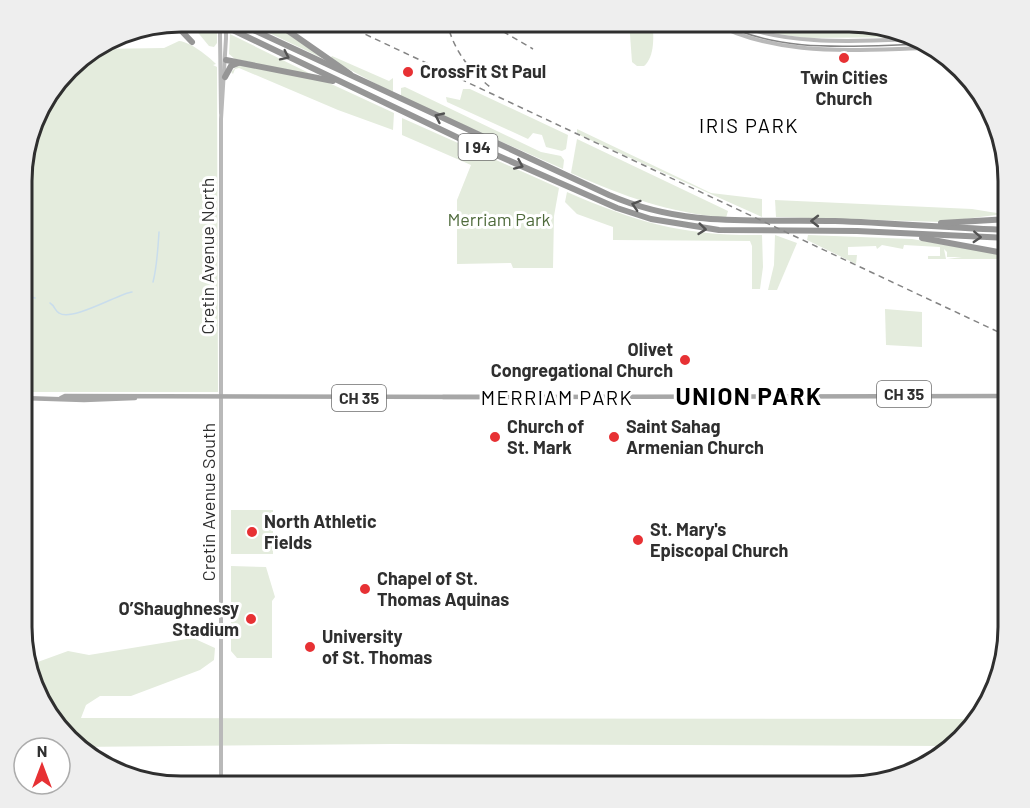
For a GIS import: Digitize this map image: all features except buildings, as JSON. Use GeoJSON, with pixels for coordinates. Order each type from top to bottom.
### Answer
{"type":"FeatureCollection","features":[{"type":"Feature","properties":{"kind":"highway"},"geometry":{"type":"LineString","coordinates":[[182,32],[192,42]]}},
{"type":"Feature","properties":{"kind":"highway","name":"I 94"},"geometry":{"type":"LineString","coordinates":[[237,32],[469,143],[630,213],[691,228],[755,231],[835,230],[998,237]]}},
{"type":"Feature","properties":{"kind":"highway","name":"I 94"},"geometry":{"type":"LineString","coordinates":[[257,32],[627,202],[686,218],[846,222],[998,229]]}},
{"type":"Feature","properties":{"kind":"highway"},"geometry":{"type":"LineString","coordinates":[[290,32],[358,80]]}},
{"type":"Feature","properties":{"kind":"highway"},"geometry":{"type":"LineString","coordinates":[[226,60],[342,83]]}},
{"type":"Feature","properties":{"kind":"highway"},"geometry":{"type":"LineString","coordinates":[[225,76],[231,66],[238,63]]}},
{"type":"Feature","properties":{"kind":"highway"},"geometry":{"type":"LineString","coordinates":[[846,222],[956,223],[998,218]]}},
{"type":"Feature","properties":{"kind":"highway"},"geometry":{"type":"LineString","coordinates":[[835,230],[928,238],[998,252]]}},
{"type":"Feature","properties":{"kind":"main road","name":"Cretin Avenue North"},"geometry":{"type":"LineString","coordinates":[[220,32],[222,398]]}},
{"type":"Feature","properties":{"kind":"main road","name":"Cretin Avenue North"},"geometry":{"type":"LineString","coordinates":[[222,114],[226,32]]}},
{"type":"Feature","properties":{"kind":"main road"},"geometry":{"type":"LineString","coordinates":[[731,32],[743,38],[778,46],[916,48]]}},
{"type":"Feature","properties":{"kind":"main road"},"geometry":{"type":"LineString","coordinates":[[760,32],[793,39],[897,39]]}},
{"type":"Feature","properties":{"kind":"main road","name":"CH 35"},"geometry":{"type":"LineString","coordinates":[[32,398],[65,396],[300,398],[998,396]]}},
{"type":"Feature","properties":{"kind":"main road","name":"Cretin Avenue South"},"geometry":{"type":"LineString","coordinates":[[221,776],[222,398]]}},
{"type":"Feature","properties":{"kind":"green space"},"geometry":{"type":"Polygon","coordinates":[[[197,32],[217,32],[217,43],[214,47],[209,46],[197,32]]]}},
{"type":"Feature","properties":{"kind":"green space"},"geometry":{"type":"Polygon","coordinates":[[[267,32],[285,32],[324,59],[267,32]]]}},
{"type":"Feature","properties":{"kind":"green space"},"geometry":{"type":"Polygon","coordinates":[[[630,32],[653,32],[652,51],[648,62],[644,66],[637,66],[632,62],[630,32]]]}},
{"type":"Feature","properties":{"kind":"green space"},"geometry":{"type":"Polygon","coordinates":[[[765,32],[859,32],[891,37],[805,38],[765,32]]]}},
{"type":"Feature","properties":{"kind":"green space"},"geometry":{"type":"Polygon","coordinates":[[[230,34],[313,75],[235,59],[229,54],[230,34]]]}},
{"type":"Feature","properties":{"kind":"green space"},"geometry":{"type":"Polygon","coordinates":[[[179,41],[184,42],[199,50],[217,67],[218,392],[32,392],[32,180],[33,161],[43,123],[68,82],[82,68],[106,51],[111,49],[164,48],[179,41]]]}},
{"type":"Feature","properties":{"kind":"green space"},"geometry":{"type":"Polygon","coordinates":[[[332,56],[389,81],[393,78],[393,93],[330,59],[332,56]]]}},
{"type":"Feature","properties":{"kind":"green space"},"geometry":{"type":"Polygon","coordinates":[[[238,65],[300,74],[327,82],[394,113],[393,130],[338,110],[239,68],[235,69],[233,74],[231,72],[238,65]]]}},
{"type":"Feature","properties":{"kind":"green space"},"geometry":{"type":"Polygon","coordinates":[[[405,87],[541,152],[561,156],[564,160],[563,169],[401,97],[401,88],[405,87]]]}},
{"type":"Feature","properties":{"kind":"green space"},"geometry":{"type":"Polygon","coordinates":[[[463,89],[470,89],[568,135],[566,149],[562,151],[546,147],[542,135],[533,133],[528,139],[447,102],[446,97],[460,100],[463,89]]]}},
{"type":"Feature","properties":{"kind":"green space","name":"Merriam Park"},"geometry":{"type":"Polygon","coordinates":[[[402,118],[559,188],[554,216],[553,268],[513,268],[511,263],[457,264],[457,200],[471,165],[402,135],[402,118]]]}},
{"type":"Feature","properties":{"kind":"green space"},"geometry":{"type":"Polygon","coordinates":[[[577,129],[711,193],[762,199],[762,217],[577,134],[577,129]]]}},
{"type":"Feature","properties":{"kind":"green space"},"geometry":{"type":"Polygon","coordinates":[[[577,139],[728,211],[726,218],[684,212],[647,202],[571,173],[577,139]]]}},
{"type":"Feature","properties":{"kind":"green space"},"geometry":{"type":"Polygon","coordinates":[[[567,192],[616,212],[662,226],[709,233],[762,235],[763,267],[760,289],[752,289],[750,241],[613,240],[613,227],[577,214],[565,202],[567,192]]]}},
{"type":"Feature","properties":{"kind":"green space"},"geometry":{"type":"Polygon","coordinates":[[[775,200],[972,209],[998,213],[942,222],[776,217],[775,200]]]}},
{"type":"Feature","properties":{"kind":"green space"},"geometry":{"type":"Polygon","coordinates":[[[775,235],[797,243],[777,290],[768,290],[774,265],[775,235]]]}},
{"type":"Feature","properties":{"kind":"green space"},"geometry":{"type":"Polygon","coordinates":[[[808,235],[912,239],[998,254],[998,259],[947,259],[962,257],[947,257],[944,249],[946,259],[928,259],[928,256],[940,256],[940,247],[904,245],[903,249],[882,245],[877,249],[876,246],[848,247],[848,255],[857,255],[856,264],[807,240],[808,235]]]}},
{"type":"Feature","properties":{"kind":"green space"},"geometry":{"type":"Polygon","coordinates":[[[885,309],[922,312],[922,347],[886,345],[885,309]]]}},
{"type":"Feature","properties":{"kind":"green space","name":"North Athletic Fields"},"geometry":{"type":"Polygon","coordinates":[[[231,510],[273,510],[273,554],[231,554],[231,510]]]}},
{"type":"Feature","properties":{"kind":"green space","name":"O’Shaughnessy Stadium"},"geometry":{"type":"Polygon","coordinates":[[[231,566],[266,567],[275,597],[272,601],[272,658],[237,658],[231,651],[231,566]]]}},
{"type":"Feature","properties":{"kind":"green space"},"geometry":{"type":"Polygon","coordinates":[[[193,638],[215,648],[214,660],[200,670],[131,696],[100,696],[86,705],[81,718],[967,719],[948,740],[939,746],[392,744],[92,747],[68,726],[51,702],[37,666],[36,663],[68,651],[89,655],[193,638]]]}},
{"type":"Feature","properties":{"kind":"waterway"},"geometry":{"type":"LineString","coordinates":[[153,282],[159,232]]}},
{"type":"Feature","properties":{"kind":"waterway"},"geometry":{"type":"LineString","coordinates":[[50,303],[59,313],[74,314],[132,292]]}},
{"type":"Feature","properties":{"kind":"tram line"},"geometry":{"type":"LineString","coordinates":[[742,32],[768,40],[794,44],[821,46],[910,44]]}},
{"type":"Feature","properties":{"kind":"railway"},"geometry":{"type":"LineString","coordinates":[[360,32],[998,332]]}},
{"type":"Feature","properties":{"kind":"railway"},"geometry":{"type":"LineString","coordinates":[[449,32],[462,58],[490,87]]}},
{"type":"Feature","properties":{"kind":"railway"},"geometry":{"type":"LineString","coordinates":[[504,32],[533,49]]}},
{"type":"Feature","properties":{"kind":"place","name":"Twin Cities Church"},"geometry":{"type":"Point","coordinates":[844,58]}},
{"type":"Feature","properties":{"kind":"place","name":"CrossFit St Paul"},"geometry":{"type":"Point","coordinates":[408,72]}},
{"type":"Feature","properties":{"kind":"place","name":"Olivet Congregational Church"},"geometry":{"type":"Point","coordinates":[685,360]}},
{"type":"Feature","properties":{"kind":"place","name":"Church of St. Mark"},"geometry":{"type":"Point","coordinates":[495,437]}},
{"type":"Feature","properties":{"kind":"place","name":"Saint Sahag Armenian Church"},"geometry":{"type":"Point","coordinates":[614,437]}},
{"type":"Feature","properties":{"kind":"place","name":"North Athletic Fields"},"geometry":{"type":"Point","coordinates":[252,532]}},
{"type":"Feature","properties":{"kind":"place","name":"St. Mary's Episcopal Church"},"geometry":{"type":"Point","coordinates":[638,540]}},
{"type":"Feature","properties":{"kind":"place","name":"Chapel of St. Thomas Aquinas"},"geometry":{"type":"Point","coordinates":[365,589]}},
{"type":"Feature","properties":{"kind":"place","name":"O’Shaughnessy Stadium"},"geometry":{"type":"Point","coordinates":[251,619]}},
{"type":"Feature","properties":{"kind":"place","name":"University of St. Thomas"},"geometry":{"type":"Point","coordinates":[310,647]}},
{"type":"Feature","properties":{"kind":"district","name":"IRIS PARK"},"geometry":{"type":"Point","coordinates":[749,126]}},
{"type":"Feature","properties":{"kind":"district","name":"UNION PARK"},"geometry":{"type":"Point","coordinates":[749,397]}},
{"type":"Feature","properties":{"kind":"district","name":"MERRIAM PARK"},"geometry":{"type":"Point","coordinates":[557,398]}}]}
